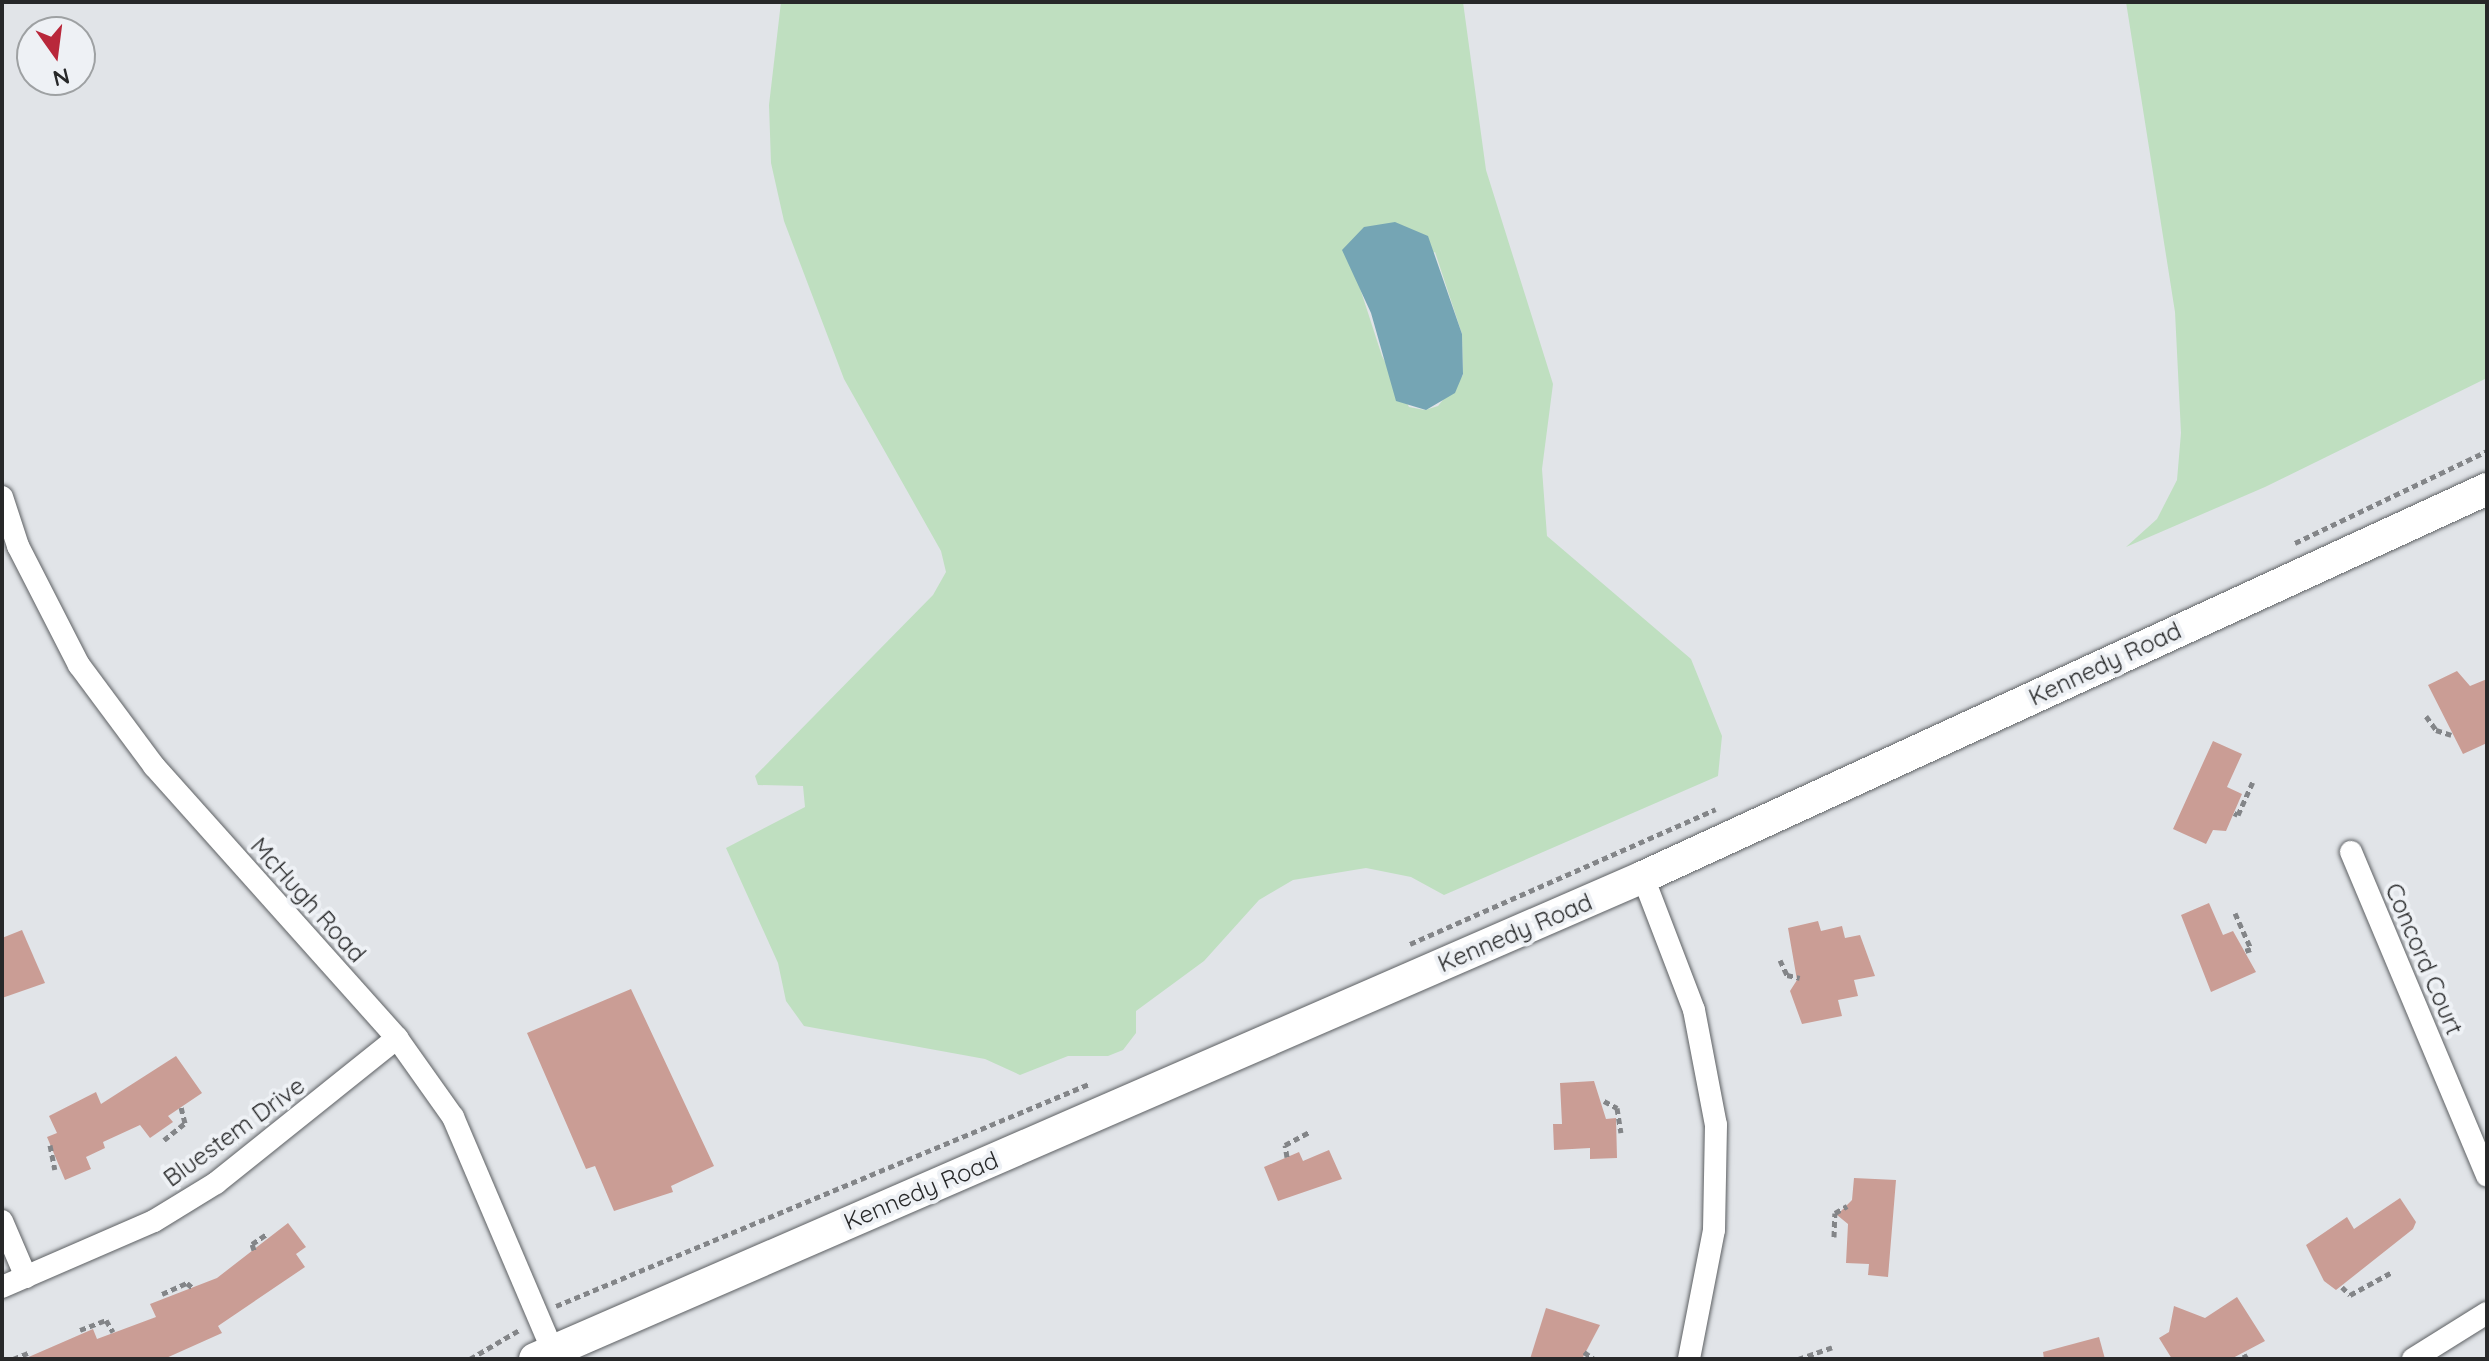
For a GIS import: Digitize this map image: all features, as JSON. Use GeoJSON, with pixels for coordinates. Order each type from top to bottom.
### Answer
{"type":"FeatureCollection","features":[{"type":"Feature","properties":{"kind":"main road","name":"Kennedy Road"},"geometry":{"type":"LineString","coordinates":[[544,1355],[1643,877],[2487,489]]}},
{"type":"Feature","properties":{"kind":"street","name":"McHugh Road"},"geometry":{"type":"LineString","coordinates":[[2,497],[18,546],[79,665],[154,766],[397,1038],[453,1117],[544,1355]]}},
{"type":"Feature","properties":{"kind":"street","name":"Concord Court"},"geometry":{"type":"LineString","coordinates":[[2351,852],[2487,1176]]}},
{"type":"Feature","properties":{"kind":"street"},"geometry":{"type":"LineString","coordinates":[[1643,877],[1694,1010],[1716,1125],[1714,1230],[1689,1359]]}},
{"type":"Feature","properties":{"kind":"street","name":"Bluestem Drive"},"geometry":{"type":"LineString","coordinates":[[2,1287],[154,1221],[216,1183],[397,1038]]}},
{"type":"Feature","properties":{"kind":"street"},"geometry":{"type":"LineString","coordinates":[[2,1221],[26,1277]]}},
{"type":"Feature","properties":{"kind":"street"},"geometry":{"type":"LineString","coordinates":[[2413,1359],[2487,1313]]}},
{"type":"Feature","properties":{"kind":"path"},"geometry":{"type":"LineString","coordinates":[[2286,547],[2487,451]]}},
{"type":"Feature","properties":{"kind":"path"},"geometry":{"type":"LineString","coordinates":[[2426,716],[2436,730],[2451,735]]}},
{"type":"Feature","properties":{"kind":"path"},"geometry":{"type":"LineString","coordinates":[[2234,813],[2238,815],[2253,782]]}},
{"type":"Feature","properties":{"kind":"path"},"geometry":{"type":"LineString","coordinates":[[1402,948],[1730,803]]}},
{"type":"Feature","properties":{"kind":"path"},"geometry":{"type":"LineString","coordinates":[[2235,913],[2251,949],[2245,951]]}},
{"type":"Feature","properties":{"kind":"path"},"geometry":{"type":"LineString","coordinates":[[1780,960],[1787,975],[1800,978]]}},
{"type":"Feature","properties":{"kind":"path"},"geometry":{"type":"LineString","coordinates":[[572,1295],[1096,1081]]}},
{"type":"Feature","properties":{"kind":"path"},"geometry":{"type":"LineString","coordinates":[[1604,1101],[1617,1108],[1621,1133]]}},
{"type":"Feature","properties":{"kind":"path"},"geometry":{"type":"LineString","coordinates":[[164,1140],[185,1123],[181,1107]]}},
{"type":"Feature","properties":{"kind":"path"},"geometry":{"type":"LineString","coordinates":[[1287,1157],[1285,1145],[1309,1132]]}},
{"type":"Feature","properties":{"kind":"path"},"geometry":{"type":"LineString","coordinates":[[50,1145],[55,1170]]}},
{"type":"Feature","properties":{"kind":"path"},"geometry":{"type":"LineString","coordinates":[[1834,1237],[1836,1209],[1847,1206]]}},
{"type":"Feature","properties":{"kind":"path"},"geometry":{"type":"LineString","coordinates":[[254,1250],[252,1244],[267,1234]]}},
{"type":"Feature","properties":{"kind":"path"},"geometry":{"type":"LineString","coordinates":[[2342,1287],[2350,1295],[2392,1272]]}},
{"type":"Feature","properties":{"kind":"path"},"geometry":{"type":"LineString","coordinates":[[162,1294],[187,1283],[194,1289]]}},
{"type":"Feature","properties":{"kind":"path"},"geometry":{"type":"LineString","coordinates":[[80,1330],[106,1320],[113,1332]]}},
{"type":"Feature","properties":{"kind":"path"},"geometry":{"type":"LineString","coordinates":[[470,1359],[504,1339]]}},
{"type":"Feature","properties":{"kind":"path"},"geometry":{"type":"LineString","coordinates":[[1798,1359],[1832,1347]]}},
{"type":"Feature","properties":{"kind":"path"},"geometry":{"type":"LineString","coordinates":[[1584,1352],[1594,1359]]}},
{"type":"Feature","properties":{"kind":"path"},"geometry":{"type":"LineString","coordinates":[[13,1359],[28,1353]]}},
{"type":"Feature","properties":{"kind":"green space"},"geometry":{"type":"Polygon","coordinates":[[[781,2],[1463,2],[1486,170],[1553,384],[1542,469],[1547,536],[1691,659],[1722,736],[1718,776],[1444,895],[1411,877],[1366,868],[1293,880],[1259,900],[1204,961],[1136,1011],[1136,1033],[1123,1050],[1108,1056],[1068,1056],[1020,1075],[985,1059],[804,1026],[786,1001],[778,963],[726,848],[805,807],[803,786],[758,785],[755,776],[933,595],[946,572],[941,551],[844,379],[784,221],[771,163],[769,105],[781,2]],[[1435,252],[1358,282],[1382,356],[1409,407],[1425,410],[1438,406],[1463,375],[1462,334],[1435,252]]]}},
{"type":"Feature","properties":{"kind":"green space"},"geometry":{"type":"Polygon","coordinates":[[[2126,2],[2487,2],[2487,378],[2265,487],[2126,547],[2157,519],[2177,480],[2181,433],[2175,312],[2126,2]]]}},
{"type":"Feature","properties":{"kind":"water"},"geometry":{"type":"Polygon","coordinates":[[[1395,222],[1428,236],[1462,334],[1463,374],[1455,393],[1426,410],[1396,401],[1371,313],[1342,250],[1364,227],[1395,222]]]}},
{"type":"Feature","properties":{"kind":"building"},"geometry":{"type":"Polygon","coordinates":[[[2457,671],[2470,686],[2487,679],[2487,743],[2463,754],[2428,685],[2457,671]]]}},
{"type":"Feature","properties":{"kind":"building"},"geometry":{"type":"Polygon","coordinates":[[[2213,741],[2242,754],[2227,787],[2242,794],[2226,831],[2213,830],[2206,844],[2173,829],[2213,741]]]}},
{"type":"Feature","properties":{"kind":"building"},"geometry":{"type":"Polygon","coordinates":[[[2209,903],[2223,935],[2233,931],[2256,972],[2211,992],[2181,915],[2209,903]]]}},
{"type":"Feature","properties":{"kind":"building"},"geometry":{"type":"Polygon","coordinates":[[[1818,921],[1821,931],[1842,926],[1845,938],[1860,935],[1875,976],[1854,980],[1858,996],[1838,1000],[1842,1016],[1802,1024],[1790,991],[1797,980],[1788,928],[1818,921]]]}},
{"type":"Feature","properties":{"kind":"building"},"geometry":{"type":"Polygon","coordinates":[[[22,930],[45,983],[2,998],[2,938],[22,930]]]}},
{"type":"Feature","properties":{"kind":"building"},"geometry":{"type":"Polygon","coordinates":[[[631,989],[714,1166],[671,1186],[673,1192],[614,1211],[595,1166],[586,1169],[527,1033],[631,989]]]}},
{"type":"Feature","properties":{"kind":"building"},"geometry":{"type":"Polygon","coordinates":[[[176,1056],[202,1093],[168,1116],[173,1122],[150,1138],[140,1125],[103,1142],[105,1148],[86,1157],[91,1169],[65,1180],[47,1137],[57,1133],[49,1116],[96,1092],[101,1104],[176,1056]]]}},
{"type":"Feature","properties":{"kind":"building"},"geometry":{"type":"Polygon","coordinates":[[[1594,1081],[1606,1119],[1616,1118],[1617,1158],[1590,1159],[1590,1148],[1554,1150],[1553,1124],[1562,1124],[1560,1083],[1594,1081]]]}},
{"type":"Feature","properties":{"kind":"building"},"geometry":{"type":"Polygon","coordinates":[[[1329,1150],[1342,1179],[1278,1201],[1264,1167],[1299,1152],[1303,1161],[1329,1150]]]}},
{"type":"Feature","properties":{"kind":"building"},"geometry":{"type":"Polygon","coordinates":[[[1854,1178],[1896,1180],[1888,1277],[1868,1275],[1869,1264],[1846,1263],[1848,1224],[1837,1215],[1852,1200],[1854,1178]]]}},
{"type":"Feature","properties":{"kind":"building"},"geometry":{"type":"Polygon","coordinates":[[[2400,1198],[2416,1222],[2413,1229],[2336,1290],[2324,1281],[2306,1245],[2347,1217],[2354,1229],[2400,1198]]]}},
{"type":"Feature","properties":{"kind":"building"},"geometry":{"type":"Polygon","coordinates":[[[288,1223],[306,1247],[296,1254],[305,1267],[218,1326],[222,1333],[164,1359],[24,1359],[93,1329],[97,1339],[156,1317],[150,1304],[217,1278],[288,1223]]]}},
{"type":"Feature","properties":{"kind":"building"},"geometry":{"type":"Polygon","coordinates":[[[2237,1297],[2265,1341],[2231,1359],[2172,1359],[2159,1338],[2169,1332],[2174,1306],[2205,1318],[2237,1297]]]}},
{"type":"Feature","properties":{"kind":"building"},"geometry":{"type":"Polygon","coordinates":[[[1546,1308],[1600,1325],[1582,1359],[1530,1359],[1546,1308]]]}},
{"type":"Feature","properties":{"kind":"building"},"geometry":{"type":"Polygon","coordinates":[[[2099,1337],[2105,1359],[2044,1359],[2043,1352],[2099,1337]]]}}]}
